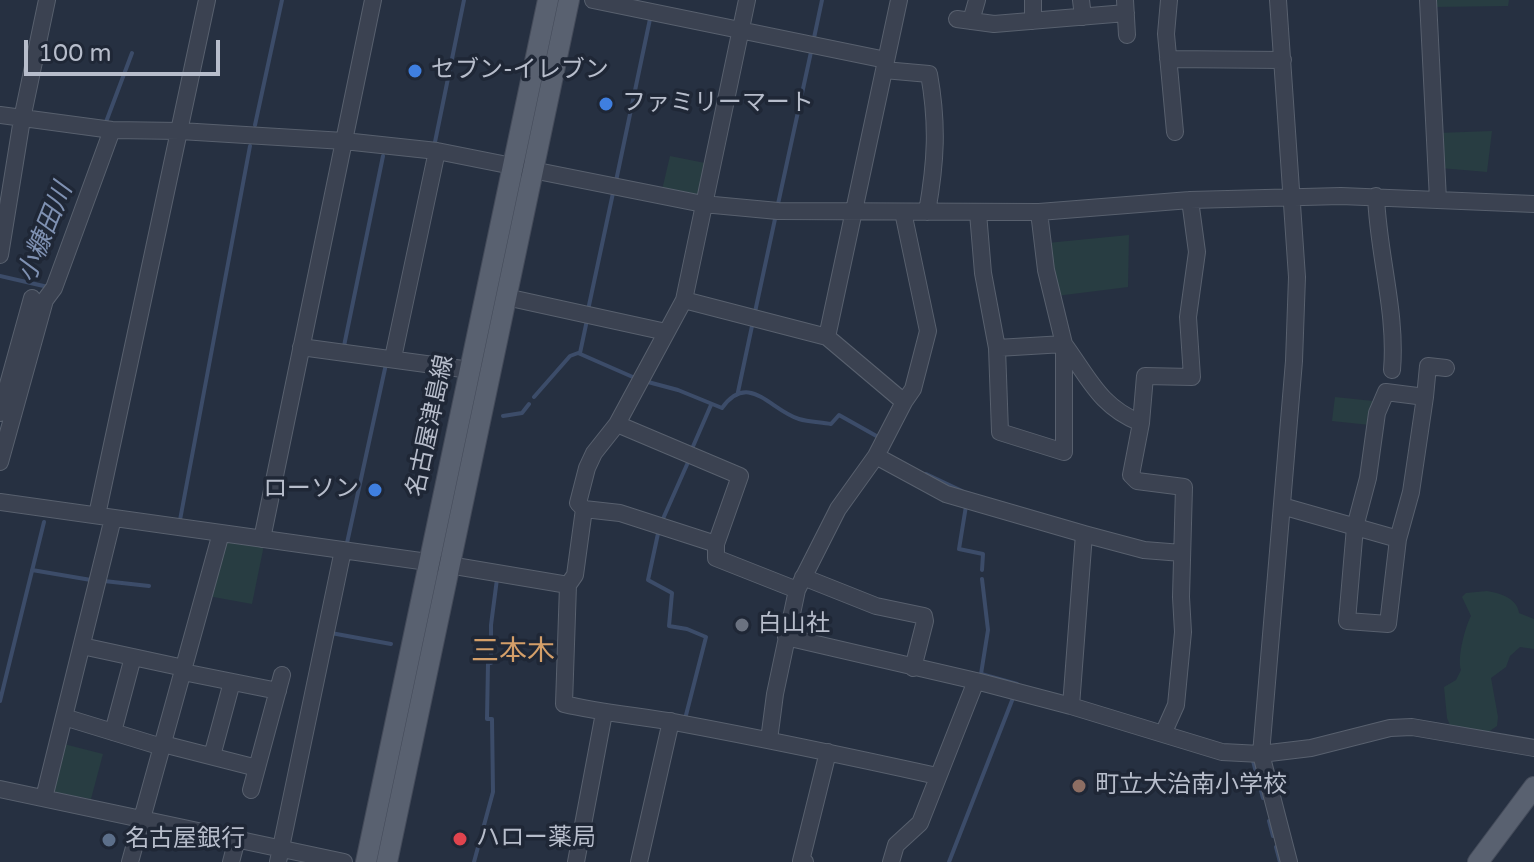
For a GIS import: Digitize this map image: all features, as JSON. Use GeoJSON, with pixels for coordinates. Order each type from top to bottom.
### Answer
{"type":"FeatureCollection","features":[{"type":"Feature","properties":{"kind":"main road","name":"名古屋津島線"},"geometry":{"type":"LineString","coordinates":[[366,862],[506,297],[548,0]]}},
{"type":"Feature","properties":{"kind":"main road","name":"名古屋津島線"},"geometry":{"type":"LineString","coordinates":[[387,862],[470,370],[569,0]]}},
{"type":"Feature","properties":{"kind":"main road"},"geometry":{"type":"LineString","coordinates":[[1478,862],[1534,787]]}},
{"type":"Feature","properties":{"kind":"street"},"geometry":{"type":"LineString","coordinates":[[0,255],[22,119],[47,0]]}},
{"type":"Feature","properties":{"kind":"street"},"geometry":{"type":"LineString","coordinates":[[44,798],[82,646],[207,0]]}},
{"type":"Feature","properties":{"kind":"street"},"geometry":{"type":"LineString","coordinates":[[262,539],[373,0]]}},
{"type":"Feature","properties":{"kind":"street"},"geometry":{"type":"LineString","coordinates":[[593,0],[741,29],[929,74],[936,112],[934,173],[927,212]]}},
{"type":"Feature","properties":{"kind":"street"},"geometry":{"type":"LineString","coordinates":[[716,544],[620,513],[584,509],[578,503],[594,453],[617,424],[684,300],[747,0]]}},
{"type":"Feature","properties":{"kind":"street"},"geometry":{"type":"LineString","coordinates":[[827,337],[899,0]]}},
{"type":"Feature","properties":{"kind":"street"},"geometry":{"type":"LineString","coordinates":[[977,0],[964,20],[994,24],[1033,21],[1082,8],[1125,6],[1127,35]]}},
{"type":"Feature","properties":{"kind":"street"},"geometry":{"type":"LineString","coordinates":[[1033,0],[1033,21]]}},
{"type":"Feature","properties":{"kind":"street"},"geometry":{"type":"LineString","coordinates":[[1169,0],[1166,34],[1175,132]]}},
{"type":"Feature","properties":{"kind":"street"},"geometry":{"type":"LineString","coordinates":[[1278,0],[1297,277],[1294,361],[1261,754],[1289,862]]}},
{"type":"Feature","properties":{"kind":"street"},"geometry":{"type":"LineString","coordinates":[[1428,0],[1438,200]]}},
{"type":"Feature","properties":{"kind":"street"},"geometry":{"type":"LineString","coordinates":[[1168,59],[1283,60]]}},
{"type":"Feature","properties":{"kind":"street"},"geometry":{"type":"LineString","coordinates":[[0,115],[112,130],[344,141],[433,150],[703,204],[778,211],[1039,212],[1190,200],[1376,196],[1534,204]]}},
{"type":"Feature","properties":{"kind":"street"},"geometry":{"type":"LineString","coordinates":[[0,462],[16,361],[45,300],[54,288],[112,130]]}},
{"type":"Feature","properties":{"kind":"street"},"geometry":{"type":"LineString","coordinates":[[388,357],[433,150]]}},
{"type":"Feature","properties":{"kind":"street"},"geometry":{"type":"LineString","coordinates":[[1376,196],[1391,315],[1392,370]]}},
{"type":"Feature","properties":{"kind":"street"},"geometry":{"type":"LineString","coordinates":[[1163,734],[1176,702],[1183,632],[1184,487],[1137,481],[1131,475],[1141,423],[1145,376],[1192,377],[1188,317],[1197,252],[1190,200]]}},
{"type":"Feature","properties":{"kind":"street"},"geometry":{"type":"LineString","coordinates":[[769,740],[786,637],[800,583],[838,509],[876,456],[913,389],[928,331],[903,212]]}},
{"type":"Feature","properties":{"kind":"street"},"geometry":{"type":"LineString","coordinates":[[978,213],[983,273],[997,348],[1000,432],[1064,452],[1064,344],[1046,270],[1039,212]]}},
{"type":"Feature","properties":{"kind":"street"},"geometry":{"type":"LineString","coordinates":[[506,297],[666,332]]}},
{"type":"Feature","properties":{"kind":"street"},"geometry":{"type":"LineString","coordinates":[[0,413],[32,298]]}},
{"type":"Feature","properties":{"kind":"street"},"geometry":{"type":"LineString","coordinates":[[684,300],[827,337],[904,402]]}},
{"type":"Feature","properties":{"kind":"street"},"geometry":{"type":"LineString","coordinates":[[1064,344],[1102,399],[1120,415],[1141,423]]}},
{"type":"Feature","properties":{"kind":"street"},"geometry":{"type":"LineString","coordinates":[[997,348],[1064,344]]}},
{"type":"Feature","properties":{"kind":"street"},"geometry":{"type":"LineString","coordinates":[[301,347],[470,370]]}},
{"type":"Feature","properties":{"kind":"street"},"geometry":{"type":"LineString","coordinates":[[1425,397],[1386,392],[1377,413],[1368,478],[1355,527],[1347,621],[1388,624],[1398,539],[1411,492],[1425,397],[1428,366],[1446,368]]}},
{"type":"Feature","properties":{"kind":"street"},"geometry":{"type":"LineString","coordinates":[[617,424],[740,476],[716,544],[716,558],[876,606],[924,616],[913,668]]}},
{"type":"Feature","properties":{"kind":"street"},"geometry":{"type":"LineString","coordinates":[[876,456],[946,494],[1144,550],[1182,553]]}},
{"type":"Feature","properties":{"kind":"street"},"geometry":{"type":"LineString","coordinates":[[0,502],[568,585]]}},
{"type":"Feature","properties":{"kind":"street"},"geometry":{"type":"LineString","coordinates":[[1282,506],[1398,539]]}},
{"type":"Feature","properties":{"kind":"street"},"geometry":{"type":"LineString","coordinates":[[584,509],[575,575],[568,585],[564,704],[604,713],[671,721],[937,776]]}},
{"type":"Feature","properties":{"kind":"street"},"geometry":{"type":"LineString","coordinates":[[130,862],[221,533]]}},
{"type":"Feature","properties":{"kind":"street"},"geometry":{"type":"LineString","coordinates":[[1071,706],[1084,534]]}},
{"type":"Feature","properties":{"kind":"street"},"geometry":{"type":"LineString","coordinates":[[279,855],[343,550]]}},
{"type":"Feature","properties":{"kind":"street"},"geometry":{"type":"LineString","coordinates":[[786,637],[1071,706],[1222,752],[1261,754],[1311,748],[1390,728],[1412,727],[1534,748]]}},
{"type":"Feature","properties":{"kind":"street"},"geometry":{"type":"LineString","coordinates":[[82,646],[232,682],[280,683],[251,790]]}},
{"type":"Feature","properties":{"kind":"street"},"geometry":{"type":"LineString","coordinates":[[113,732],[133,657]]}},
{"type":"Feature","properties":{"kind":"street"},"geometry":{"type":"LineString","coordinates":[[891,862],[896,845],[920,823],[976,681]]}},
{"type":"Feature","properties":{"kind":"street"},"geometry":{"type":"LineString","coordinates":[[212,756],[232,682]]}},
{"type":"Feature","properties":{"kind":"street"},"geometry":{"type":"LineString","coordinates":[[576,862],[604,713]]}},
{"type":"Feature","properties":{"kind":"street"},"geometry":{"type":"LineString","coordinates":[[64,717],[257,768]]}},
{"type":"Feature","properties":{"kind":"street"},"geometry":{"type":"LineString","coordinates":[[639,862],[671,721]]}},
{"type":"Feature","properties":{"kind":"street"},"geometry":{"type":"LineString","coordinates":[[805,862],[801,861],[828,752]]}},
{"type":"Feature","properties":{"kind":"street"},"geometry":{"type":"LineString","coordinates":[[0,789],[237,839],[279,855],[344,862]]}},
{"type":"Feature","properties":{"kind":"street"},"geometry":{"type":"LineString","coordinates":[[231,862],[237,839]]}},
{"type":"Feature","properties":{"kind":"green space"},"geometry":{"type":"Polygon","coordinates":[[[1429,0],[1509,0],[1508,6],[1432,7],[1429,0]]]}},
{"type":"Feature","properties":{"kind":"green space"},"geometry":{"type":"Polygon","coordinates":[[[1492,131],[1487,172],[1440,168],[1437,133],[1492,131]]]}},
{"type":"Feature","properties":{"kind":"green space"},"geometry":{"type":"Polygon","coordinates":[[[670,156],[705,163],[699,193],[695,196],[662,190],[670,156]]]}},
{"type":"Feature","properties":{"kind":"green space"},"geometry":{"type":"Polygon","coordinates":[[[1129,235],[1128,287],[1056,296],[1047,243],[1129,235]]]}},
{"type":"Feature","properties":{"kind":"green space"},"geometry":{"type":"Polygon","coordinates":[[[1335,397],[1373,401],[1370,425],[1332,421],[1335,397]]]}},
{"type":"Feature","properties":{"kind":"green space"},"geometry":{"type":"Polygon","coordinates":[[[223,542],[264,545],[252,604],[208,596],[223,542]]]}},
{"type":"Feature","properties":{"kind":"green space"},"geometry":{"type":"Polygon","coordinates":[[[1487,591],[1507,597],[1519,613],[1534,619],[1534,649],[1520,647],[1510,656],[1506,667],[1491,678],[1497,726],[1484,735],[1452,730],[1447,718],[1444,687],[1456,680],[1461,670],[1462,643],[1471,616],[1462,597],[1466,593],[1487,591]]]}},
{"type":"Feature","properties":{"kind":"green space"},"geometry":{"type":"Polygon","coordinates":[[[64,744],[103,754],[91,799],[54,792],[52,788],[64,744]]]}},
{"type":"Feature","properties":{"kind":"waterway"},"geometry":{"type":"LineString","coordinates":[[255,125],[282,0]]}},
{"type":"Feature","properties":{"kind":"waterway"},"geometry":{"type":"LineString","coordinates":[[435,142],[464,0]]}},
{"type":"Feature","properties":{"kind":"waterway"},"geometry":{"type":"LineString","coordinates":[[814,38],[822,0]]}},
{"type":"Feature","properties":{"kind":"waterway"},"geometry":{"type":"LineString","coordinates":[[616,181],[650,19]]}},
{"type":"Feature","properties":{"kind":"waterway"},"geometry":{"type":"LineString","coordinates":[[778,204],[811,52]]}},
{"type":"Feature","properties":{"kind":"waterway"},"geometry":{"type":"LineString","coordinates":[[106,122],[132,53]]}},
{"type":"Feature","properties":{"kind":"waterway"},"geometry":{"type":"LineString","coordinates":[[180,520],[250,146]]}},
{"type":"Feature","properties":{"kind":"waterway"},"geometry":{"type":"LineString","coordinates":[[344,346],[383,156]]}},
{"type":"Feature","properties":{"kind":"waterway"},"geometry":{"type":"LineString","coordinates":[[588,310],[613,193]]}},
{"type":"Feature","properties":{"kind":"waterway"},"geometry":{"type":"LineString","coordinates":[[755,312],[775,219]]}},
{"type":"Feature","properties":{"kind":"waterway","name":"小糠田川"},"geometry":{"type":"LineString","coordinates":[[0,276],[48,287]]}},
{"type":"Feature","properties":{"kind":"waterway"},"geometry":{"type":"LineString","coordinates":[[580,353],[587,320]]}},
{"type":"Feature","properties":{"kind":"waterway"},"geometry":{"type":"LineString","coordinates":[[738,392],[752,326]]}},
{"type":"Feature","properties":{"kind":"waterway"},"geometry":{"type":"LineString","coordinates":[[534,397],[570,356],[578,353],[635,378]]}},
{"type":"Feature","properties":{"kind":"waterway"},"geometry":{"type":"LineString","coordinates":[[347,543],[386,364]]}},
{"type":"Feature","properties":{"kind":"waterway"},"geometry":{"type":"LineString","coordinates":[[648,382],[722,408],[732,397],[751,393],[799,419],[831,424],[839,415],[880,438]]}},
{"type":"Feature","properties":{"kind":"waterway"},"geometry":{"type":"LineString","coordinates":[[503,416],[522,413],[529,404]]}},
{"type":"Feature","properties":{"kind":"waterway"},"geometry":{"type":"LineString","coordinates":[[691,451],[711,405]]}},
{"type":"Feature","properties":{"kind":"waterway"},"geometry":{"type":"LineString","coordinates":[[662,521],[689,460]]}},
{"type":"Feature","properties":{"kind":"waterway"},"geometry":{"type":"LineString","coordinates":[[926,474],[962,491]]}},
{"type":"Feature","properties":{"kind":"waterway"},"geometry":{"type":"LineString","coordinates":[[966,506],[959,549],[983,554],[982,570]]}},
{"type":"Feature","properties":{"kind":"waterway"},"geometry":{"type":"LineString","coordinates":[[0,701],[44,522]]}},
{"type":"Feature","properties":{"kind":"waterway"},"geometry":{"type":"LineString","coordinates":[[659,529],[648,580],[672,593],[669,626],[706,637],[685,719]]}},
{"type":"Feature","properties":{"kind":"waterway"},"geometry":{"type":"LineString","coordinates":[[32,570],[91,580]]}},
{"type":"Feature","properties":{"kind":"waterway"},"geometry":{"type":"LineString","coordinates":[[474,862],[493,792],[492,719],[487,719],[488,663],[491,663],[491,625],[497,579]]}},
{"type":"Feature","properties":{"kind":"waterway"},"geometry":{"type":"LineString","coordinates":[[982,579],[988,630],[981,674],[1017,684]]}},
{"type":"Feature","properties":{"kind":"waterway"},"geometry":{"type":"LineString","coordinates":[[104,581],[149,586]]}},
{"type":"Feature","properties":{"kind":"waterway"},"geometry":{"type":"LineString","coordinates":[[331,633],[391,644]]}},
{"type":"Feature","properties":{"kind":"waterway"},"geometry":{"type":"LineString","coordinates":[[949,862],[1013,698]]}},
{"type":"Feature","properties":{"kind":"waterway"},"geometry":{"type":"LineString","coordinates":[[1253,761],[1263,798]]}},
{"type":"Feature","properties":{"kind":"waterway"},"geometry":{"type":"LineString","coordinates":[[1269,821],[1273,836]]}},
{"type":"Feature","properties":{"kind":"waterway"},"geometry":{"type":"LineString","coordinates":[[1276,847],[1280,862]]}},
{"type":"Feature","properties":{"kind":"place","name":"セブン-イレブン"},"geometry":{"type":"Point","coordinates":[415,71]}},
{"type":"Feature","properties":{"kind":"place","name":"ファミリーマート"},"geometry":{"type":"Point","coordinates":[606,104]}},
{"type":"Feature","properties":{"kind":"place","name":"ローソン"},"geometry":{"type":"Point","coordinates":[375,490]}},
{"type":"Feature","properties":{"kind":"place","name":"白山社"},"geometry":{"type":"Point","coordinates":[742,625]}},
{"type":"Feature","properties":{"kind":"place","name":"町立大治南小学校"},"geometry":{"type":"Point","coordinates":[1079,786]}},
{"type":"Feature","properties":{"kind":"place","name":"ハロー薬局"},"geometry":{"type":"Point","coordinates":[460,839]}},
{"type":"Feature","properties":{"kind":"place","name":"名古屋銀行"},"geometry":{"type":"Point","coordinates":[109,840]}},
{"type":"Feature","properties":{"kind":"district","name":"三本木"},"geometry":{"type":"Point","coordinates":[513,653]}}]}
